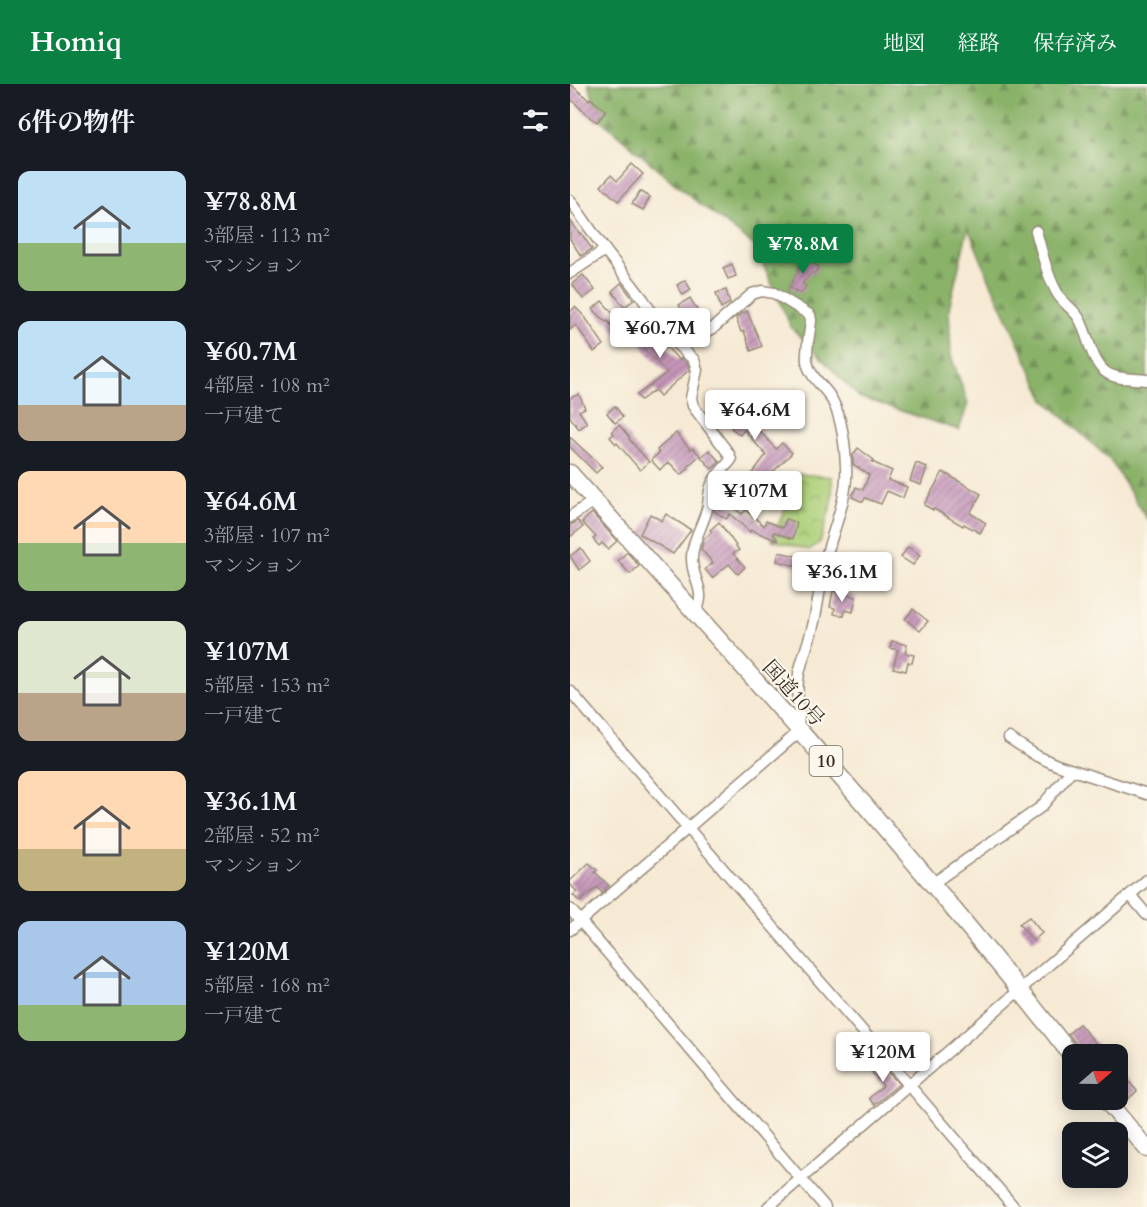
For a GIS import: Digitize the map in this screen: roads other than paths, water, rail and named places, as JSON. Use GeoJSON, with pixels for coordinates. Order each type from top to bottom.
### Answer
{"type":"FeatureCollection","features":[{"type":"Feature","properties":{"kind":"highway","name":"国道10号"},"geometry":{"type":"LineString","coordinates":[[570,473],[798,729],[932,884],[1021,990],[1063,1044]]}},
{"type":"Feature","properties":{"kind":"highway"},"geometry":{"type":"LineString","coordinates":[[1114,1110],[1147,1149]]}},
{"type":"Feature","properties":{"kind":"street"},"geometry":{"type":"LineString","coordinates":[[570,200],[643,299],[664,332],[694,360],[697,370],[691,398],[693,406],[729,454],[731,460],[712,484],[706,514],[693,550],[693,568],[700,594],[700,603],[694,613]]}},
{"type":"Feature","properties":{"kind":"street"},"geometry":{"type":"LineString","coordinates":[[1036,231],[1050,277],[1060,297],[1080,319],[1098,363],[1106,373],[1116,377],[1147,380]]}},
{"type":"Feature","properties":{"kind":"street"},"geometry":{"type":"LineString","coordinates":[[570,273],[605,250]]}},
{"type":"Feature","properties":{"kind":"street"},"geometry":{"type":"LineString","coordinates":[[570,930],[793,736],[798,729],[800,718],[798,676],[813,627],[828,552],[843,500],[846,475],[841,427],[829,396],[811,372],[807,361],[810,315],[774,293],[762,291],[752,294],[712,328],[677,344]]}},
{"type":"Feature","properties":{"kind":"street"},"geometry":{"type":"LineString","coordinates":[[570,517],[595,500]]}},
{"type":"Feature","properties":{"kind":"street"},"geometry":{"type":"LineString","coordinates":[[570,691],[1014,1207]]}},
{"type":"Feature","properties":{"kind":"street"},"geometry":{"type":"LineString","coordinates":[[1010,738],[1037,756],[1071,771],[1147,794]]}},
{"type":"Feature","properties":{"kind":"street"},"geometry":{"type":"LineString","coordinates":[[932,884],[1041,807],[1071,771]]}},
{"type":"Feature","properties":{"kind":"street"},"geometry":{"type":"LineString","coordinates":[[768,1207],[1147,880]]}},
{"type":"Feature","properties":{"kind":"street"},"geometry":{"type":"LineString","coordinates":[[1130,895],[1147,915]]}},
{"type":"Feature","properties":{"kind":"street"},"geometry":{"type":"LineString","coordinates":[[570,909],[825,1207]]}}]}
